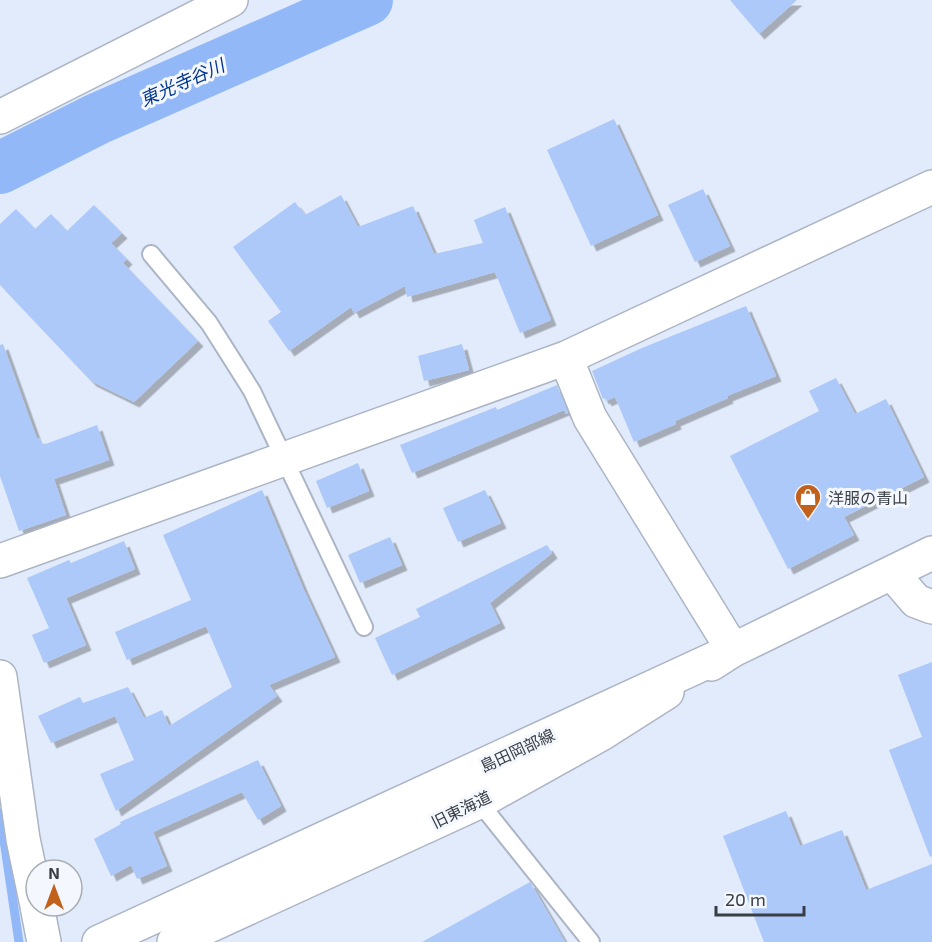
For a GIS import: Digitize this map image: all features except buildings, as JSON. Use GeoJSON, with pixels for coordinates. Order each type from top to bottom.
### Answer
{"type":"FeatureCollection","features":[{"type":"Feature","properties":{"kind":"street"},"geometry":{"type":"LineString","coordinates":[[0,117],[231,0]]}},
{"type":"Feature","properties":{"kind":"street"},"geometry":{"type":"LineString","coordinates":[[0,561],[566,358],[932,187]]}},
{"type":"Feature","properties":{"kind":"street"},"geometry":{"type":"LineString","coordinates":[[566,358],[590,418],[733,650]]}},
{"type":"Feature","properties":{"kind":"street","name":"島田岡部線"},"geometry":{"type":"LineString","coordinates":[[99,942],[733,650],[932,553]]}},
{"type":"Feature","properties":{"kind":"street"},"geometry":{"type":"LineString","coordinates":[[892,573],[916,601],[932,607]]}},
{"type":"Feature","properties":{"kind":"street","name":"旧東海道"},"geometry":{"type":"LineString","coordinates":[[174,942],[479,802],[601,734],[733,650]]}},
{"type":"Feature","properties":{"kind":"street"},"geometry":{"type":"LineString","coordinates":[[0,677],[27,858]]}},
{"type":"Feature","properties":{"kind":"street"},"geometry":{"type":"LineString","coordinates":[[39,918],[44,942]]}},
{"type":"Feature","properties":{"kind":"lane"},"geometry":{"type":"LineString","coordinates":[[151,254],[209,323],[252,391],[364,627]]}},
{"type":"Feature","properties":{"kind":"lane"},"geometry":{"type":"LineString","coordinates":[[479,802],[591,942]]}},
{"type":"Feature","properties":{"kind":"waterway","name":"東光寺谷川"},"geometry":{"type":"LineString","coordinates":[[0,168],[97,119],[367,0]]}},
{"type":"Feature","properties":{"kind":"waterway"},"geometry":{"type":"LineString","coordinates":[[0,813],[19,942]]}},
{"type":"Feature","properties":{"kind":"place","name":"洋服の青山"},"geometry":{"type":"Point","coordinates":[808,520]}}]}
